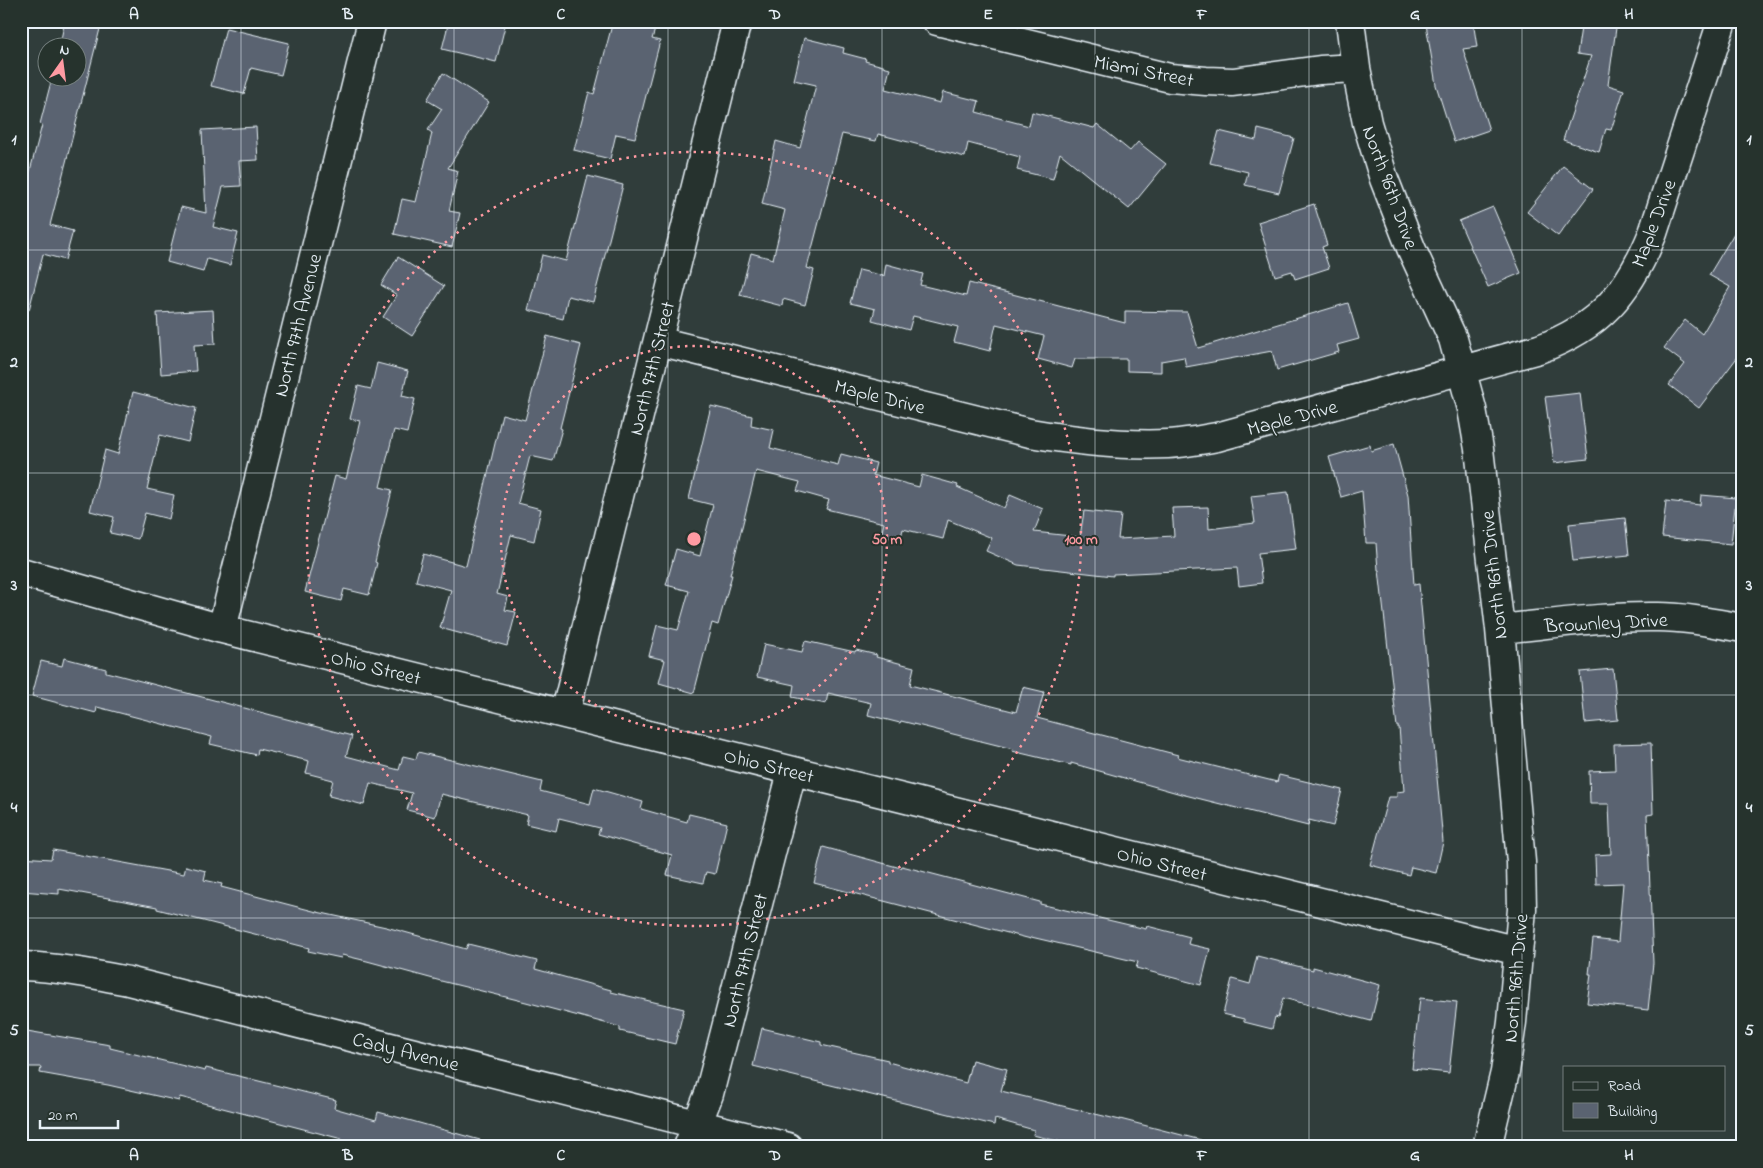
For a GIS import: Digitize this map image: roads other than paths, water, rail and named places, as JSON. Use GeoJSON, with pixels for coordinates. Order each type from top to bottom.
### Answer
{"type":"FeatureCollection","features":[{"type":"Feature","properties":{"kind":"street","name":"North 97th Avenue"},"geometry":{"type":"LineString","coordinates":[[222,629],[372,21]]}},
{"type":"Feature","properties":{"kind":"street","name":"North 97th Street"},"geometry":{"type":"LineString","coordinates":[[565,714],[737,21]]}},
{"type":"Feature","properties":{"kind":"street","name":"Miami Street"},"geometry":{"type":"LineString","coordinates":[[937,21],[1170,78],[1233,82],[1320,70],[1356,68]]}},
{"type":"Feature","properties":{"kind":"street","name":"North 96th Drive"},"geometry":{"type":"LineString","coordinates":[[1350,21],[1356,68],[1367,123],[1384,179],[1411,248],[1453,339],[1472,409],[1479,448],[1500,629],[1521,862],[1522,909],[1512,1022],[1505,1072],[1487,1147]]}},
{"type":"Feature","properties":{"kind":"street","name":"Maple Drive"},"geometry":{"type":"LineString","coordinates":[[658,341],[1030,433],[1075,441],[1120,444],[1170,444],[1218,437],[1539,349],[1556,343],[1587,326],[1601,315],[1625,286],[1643,258],[1653,233],[1722,21]]}},
{"type":"Feature","properties":{"kind":"street","name":"Ohio Street"},"geometry":{"type":"LineString","coordinates":[[21,572],[222,629],[1518,951]]}},
{"type":"Feature","properties":{"kind":"street","name":"Brownley Drive"},"geometry":{"type":"LineString","coordinates":[[1500,629],[1630,617],[1686,618],[1742,628]]}},
{"type":"Feature","properties":{"kind":"street","name":"North 97th Street"},"geometry":{"type":"LineString","coordinates":[[693,1136],[709,1094],[792,772]]}},
{"type":"Feature","properties":{"kind":"street","name":"Cady Avenue"},"geometry":{"type":"LineString","coordinates":[[21,966],[84,972],[128,981],[693,1136],[788,1147]]}}]}
